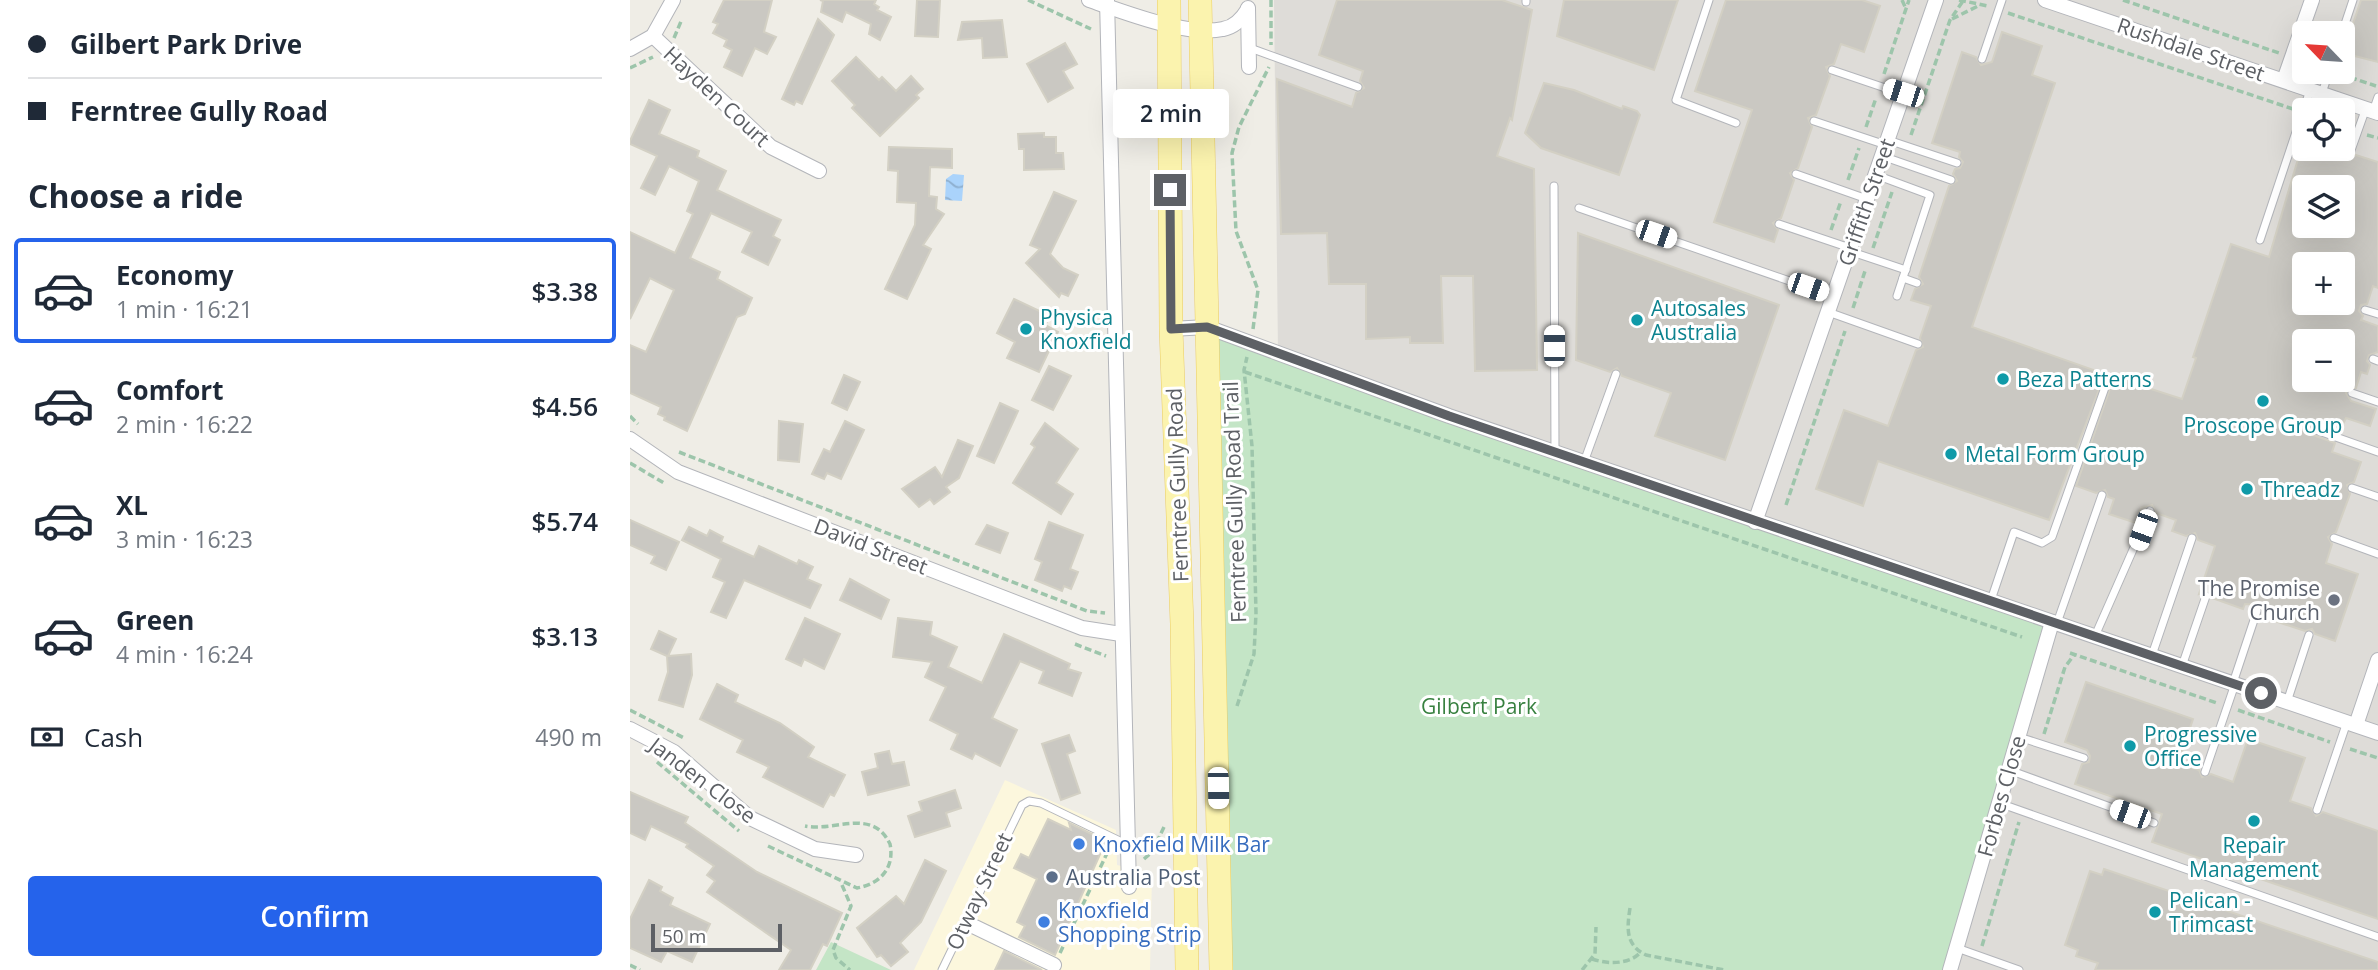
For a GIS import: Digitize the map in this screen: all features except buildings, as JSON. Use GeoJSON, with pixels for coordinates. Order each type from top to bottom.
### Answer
{"type":"FeatureCollection","features":[{"type":"Feature","properties":{"kind":"main road","name":"Ferntree Gully Road"},"geometry":{"type":"LineString","coordinates":[[1169,0],[1171,329],[1182,625],[1187,970]]}},
{"type":"Feature","properties":{"kind":"main road","name":"Ferntree Gully Road"},"geometry":{"type":"LineString","coordinates":[[1200,0],[1221,970]]}},
{"type":"Feature","properties":{"kind":"main road"},"geometry":{"type":"LineString","coordinates":[[1187,896],[1220,895]]}},
{"type":"Feature","properties":{"kind":"street"},"geometry":{"type":"LineString","coordinates":[[630,49],[653,36],[673,0]]}},
{"type":"Feature","properties":{"kind":"street"},"geometry":{"type":"LineString","coordinates":[[1089,0],[1201,31],[1235,25],[1248,4]]}},
{"type":"Feature","properties":{"kind":"street","name":"Griffith Street"},"geometry":{"type":"LineString","coordinates":[[1755,522],[1936,0]]}},
{"type":"Feature","properties":{"kind":"street","name":"Rushdale Street"},"geometry":{"type":"LineString","coordinates":[[2045,0],[2080,6],[2284,80],[2370,106]]}},
{"type":"Feature","properties":{"kind":"street"},"geometry":{"type":"LineString","coordinates":[[2284,80],[2312,0]]}},
{"type":"Feature","properties":{"kind":"street"},"geometry":{"type":"LineString","coordinates":[[1107,3],[1129,887]]}},
{"type":"Feature","properties":{"kind":"street"},"geometry":{"type":"LineString","coordinates":[[1248,4],[1249,67]]}},
{"type":"Feature","properties":{"kind":"street","name":"Hayden Court"},"geometry":{"type":"LineString","coordinates":[[653,36],[771,147],[819,171]]}},
{"type":"Feature","properties":{"kind":"street"},"geometry":{"type":"LineString","coordinates":[[1171,329],[1207,327],[1555,453],[2378,733]]}},
{"type":"Feature","properties":{"kind":"street","name":"David Street"},"geometry":{"type":"LineString","coordinates":[[630,439],[653,458],[678,472],[1082,628],[1121,634]]}},
{"type":"Feature","properties":{"kind":"street","name":"Forbes Close"},"geometry":{"type":"LineString","coordinates":[[1950,970],[2018,737],[2055,622]]}},
{"type":"Feature","properties":{"kind":"street"},"geometry":{"type":"LineString","coordinates":[[2351,724],[2378,660]]}},
{"type":"Feature","properties":{"kind":"street","name":"Janden Close"},"geometry":{"type":"LineString","coordinates":[[630,729],[674,752],[729,803],[750,818],[815,849],[856,855]]}},
{"type":"Feature","properties":{"kind":"street"},"geometry":{"type":"LineString","coordinates":[[975,927],[1054,965]]}},
{"type":"Feature","properties":{"kind":"lane"},"geometry":{"type":"LineString","coordinates":[[1709,0],[1676,100],[1737,123]]}},
{"type":"Feature","properties":{"kind":"lane"},"geometry":{"type":"LineString","coordinates":[[1982,59],[2002,0]]}},
{"type":"Feature","properties":{"kind":"lane"},"geometry":{"type":"LineString","coordinates":[[2346,21],[2353,0]]}},
{"type":"Feature","properties":{"kind":"lane"},"geometry":{"type":"LineString","coordinates":[[1249,48],[1358,87]]}},
{"type":"Feature","properties":{"kind":"lane"},"geometry":{"type":"LineString","coordinates":[[1832,71],[1903,93]]}},
{"type":"Feature","properties":{"kind":"lane"},"geometry":{"type":"LineString","coordinates":[[2312,98],[2322,84]]}},
{"type":"Feature","properties":{"kind":"lane"},"geometry":{"type":"LineString","coordinates":[[2355,120],[2370,106]]}},
{"type":"Feature","properties":{"kind":"lane"},"geometry":{"type":"LineString","coordinates":[[2355,141],[2370,106]]}},
{"type":"Feature","properties":{"kind":"lane"},"geometry":{"type":"LineString","coordinates":[[1814,121],[1863,137],[1951,180]]}},
{"type":"Feature","properties":{"kind":"lane"},"geometry":{"type":"LineString","coordinates":[[2260,240],[2292,145]]}},
{"type":"Feature","properties":{"kind":"lane"},"geometry":{"type":"LineString","coordinates":[[1885,147],[1957,163]]}},
{"type":"Feature","properties":{"kind":"lane"},"geometry":{"type":"LineString","coordinates":[[1796,174],[1867,199]]}},
{"type":"Feature","properties":{"kind":"lane"},"geometry":{"type":"LineString","coordinates":[[1875,175],[1930,193],[1897,296]]}},
{"type":"Feature","properties":{"kind":"lane"},"geometry":{"type":"LineString","coordinates":[[1554,186],[1555,453]]}},
{"type":"Feature","properties":{"kind":"lane"},"geometry":{"type":"LineString","coordinates":[[1579,208],[1834,296]]}},
{"type":"Feature","properties":{"kind":"lane"},"geometry":{"type":"LineString","coordinates":[[1780,224],[1850,249],[1917,282]]}},
{"type":"Feature","properties":{"kind":"lane"},"geometry":{"type":"LineString","coordinates":[[2365,310],[2378,314]]}},
{"type":"Feature","properties":{"kind":"lane"},"geometry":{"type":"LineString","coordinates":[[1828,312],[1918,344]]}},
{"type":"Feature","properties":{"kind":"lane"},"geometry":{"type":"LineString","coordinates":[[1584,463],[1616,374]]}},
{"type":"Feature","properties":{"kind":"lane"},"geometry":{"type":"LineString","coordinates":[[1991,601],[2014,533],[2042,543],[2052,537],[2108,379]]}},
{"type":"Feature","properties":{"kind":"lane"},"geometry":{"type":"LineString","coordinates":[[2352,393],[2378,402]]}},
{"type":"Feature","properties":{"kind":"lane"},"geometry":{"type":"LineString","coordinates":[[2316,430],[2378,452]]}},
{"type":"Feature","properties":{"kind":"lane"},"geometry":{"type":"LineString","coordinates":[[2352,488],[2378,497]]}},
{"type":"Feature","properties":{"kind":"lane"},"geometry":{"type":"LineString","coordinates":[[2055,622],[2102,495]]}},
{"type":"Feature","properties":{"kind":"lane"},"geometry":{"type":"LineString","coordinates":[[2095,636],[2103,612],[2136,549],[2150,511]]}},
{"type":"Feature","properties":{"kind":"lane"},"geometry":{"type":"LineString","coordinates":[[2152,655],[2192,538]]}},
{"type":"Feature","properties":{"kind":"lane"},"geometry":{"type":"LineString","coordinates":[[2334,538],[2378,554]]}},
{"type":"Feature","properties":{"kind":"lane"},"geometry":{"type":"LineString","coordinates":[[2182,666],[2206,597]]}},
{"type":"Feature","properties":{"kind":"lane"},"geometry":{"type":"LineString","coordinates":[[2205,772],[2257,611]]}},
{"type":"Feature","properties":{"kind":"lane"},"geometry":{"type":"LineString","coordinates":[[2287,702],[2309,635]]}},
{"type":"Feature","properties":{"kind":"lane"},"geometry":{"type":"LineString","coordinates":[[2317,810],[2351,724]]}},
{"type":"Feature","properties":{"kind":"lane"},"geometry":{"type":"LineString","coordinates":[[2018,737],[2084,758]]}},
{"type":"Feature","properties":{"kind":"lane"},"geometry":{"type":"LineString","coordinates":[[2009,770],[2154,823]]}},
{"type":"Feature","properties":{"kind":"lane","name":"Otway Street"},"geometry":{"type":"LineString","coordinates":[[942,970],[1016,811],[1025,802],[1036,801],[1126,844]]}},
{"type":"Feature","properties":{"kind":"lane"},"geometry":{"type":"LineString","coordinates":[[1999,803],[2378,937]]}},
{"type":"Feature","properties":{"kind":"lane"},"geometry":{"type":"LineString","coordinates":[[1956,948],[2019,970]]}},
{"type":"Feature","properties":{"kind":"path"},"geometry":{"type":"LineString","coordinates":[[1027,0],[1093,30]]}},
{"type":"Feature","properties":{"kind":"path"},"geometry":{"type":"LineString","coordinates":[[1254,323],[1258,290],[1236,231],[1232,153],[1239,127],[1265,79],[1271,55],[1271,0]]}},
{"type":"Feature","properties":{"kind":"path"},"geometry":{"type":"LineString","coordinates":[[1902,0],[1906,9]]}},
{"type":"Feature","properties":{"kind":"path"},"geometry":{"type":"LineString","coordinates":[[1828,241],[1909,0]]}},
{"type":"Feature","properties":{"kind":"path"},"geometry":{"type":"LineString","coordinates":[[1959,0],[1999,9],[2292,109]]}},
{"type":"Feature","properties":{"kind":"path"},"geometry":{"type":"LineString","coordinates":[[2123,0],[2281,54]]}},
{"type":"Feature","properties":{"kind":"path"},"geometry":{"type":"LineString","coordinates":[[1950,20],[1982,4]]}},
{"type":"Feature","properties":{"kind":"path"},"geometry":{"type":"LineString","coordinates":[[630,68],[658,55]]}},
{"type":"Feature","properties":{"kind":"path"},"geometry":{"type":"LineString","coordinates":[[2356,80],[2378,87]]}},
{"type":"Feature","properties":{"kind":"path","name":"Ferntree Gully Road Trail"},"geometry":{"type":"LineString","coordinates":[[1236,712],[1241,688],[1254,654],[1256,613],[1252,446],[1245,365]]}},
{"type":"Feature","properties":{"kind":"path"},"geometry":{"type":"LineString","coordinates":[[1244,372],[2022,637]]}},
{"type":"Feature","properties":{"kind":"path"},"geometry":{"type":"LineString","coordinates":[[630,416],[644,431]]}},
{"type":"Feature","properties":{"kind":"path"},"geometry":{"type":"LineString","coordinates":[[675,451],[1087,611],[1105,613]]}},
{"type":"Feature","properties":{"kind":"path"},"geometry":{"type":"LineString","coordinates":[[1135,860],[1143,860],[1152,852],[1165,826]]}},
{"type":"Feature","properties":{"kind":"path"},"geometry":{"type":"LineString","coordinates":[[1054,965],[1110,844]]}},
{"type":"Feature","properties":{"kind":"path"},"geometry":{"type":"LineString","coordinates":[[841,883],[852,903],[833,950],[836,958],[850,970]]}},
{"type":"Feature","properties":{"kind":"path"},"geometry":{"type":"LineString","coordinates":[[1630,908],[1629,938],[1640,953],[1724,970]]}},
{"type":"Feature","properties":{"kind":"path"},"geometry":{"type":"LineString","coordinates":[[1582,970],[1592,959],[1598,943],[1596,928]]}},
{"type":"Feature","properties":{"kind":"path"},"geometry":{"type":"LineString","coordinates":[[1592,959],[1607,963],[1631,960],[1640,953]]}},
{"type":"Feature","properties":{"kind":"path"},"geometry":{"type":"LineString","coordinates":[[630,965],[640,970]]}},
{"type":"Feature","properties":{"kind":"shaded area"},"geometry":{"type":"Polygon","coordinates":[[[1274,0],[2378,0],[2378,970],[1950,970],[1278,353],[1274,0]]]}},
{"type":"Feature","properties":{"kind":"shaded area","name":"Knoxfield Shopping Strip"},"geometry":{"type":"Polygon","coordinates":[[[1005,780],[1116,830],[1117,865],[1152,874],[1150,970],[914,970],[1005,780]]]}},
{"type":"Feature","properties":{"kind":"green space","name":"Gilbert Park"},"geometry":{"type":"Polygon","coordinates":[[[1207,327],[2052,622],[1950,970],[1221,970],[1207,327]]]}},
{"type":"Feature","properties":{"kind":"green space"},"geometry":{"type":"Polygon","coordinates":[[[831,942],[891,970],[816,970],[831,942]]]}},
{"type":"Feature","properties":{"kind":"water"},"geometry":{"type":"Polygon","coordinates":[[[953,174],[964,175],[962,201],[945,200],[946,179],[953,174]]]}},
{"type":"Feature","properties":{"kind":"place","name":"Autosales Australia"},"geometry":{"type":"Point","coordinates":[1637,320]}},
{"type":"Feature","properties":{"kind":"place","name":"Physica Knoxfield"},"geometry":{"type":"Point","coordinates":[1026,329]}},
{"type":"Feature","properties":{"kind":"place","name":"Beza Patterns"},"geometry":{"type":"Point","coordinates":[2003,379]}},
{"type":"Feature","properties":{"kind":"place","name":"Proscope Group"},"geometry":{"type":"Point","coordinates":[2263,401]}},
{"type":"Feature","properties":{"kind":"place","name":"Metal Form Group"},"geometry":{"type":"Point","coordinates":[1951,454]}},
{"type":"Feature","properties":{"kind":"place","name":"Threadz"},"geometry":{"type":"Point","coordinates":[2247,489]}},
{"type":"Feature","properties":{"kind":"place","name":"The Promise Church"},"geometry":{"type":"Point","coordinates":[2334,600]}},
{"type":"Feature","properties":{"kind":"place","name":"Progressive Office"},"geometry":{"type":"Point","coordinates":[2130,746]}},
{"type":"Feature","properties":{"kind":"place","name":"Repair Management"},"geometry":{"type":"Point","coordinates":[2254,821]}},
{"type":"Feature","properties":{"kind":"place","name":"Knoxfield Milk Bar"},"geometry":{"type":"Point","coordinates":[1079,844]}},
{"type":"Feature","properties":{"kind":"place","name":"Australia Post"},"geometry":{"type":"Point","coordinates":[1052,877]}},
{"type":"Feature","properties":{"kind":"place","name":"Pelican - Trimcast"},"geometry":{"type":"Point","coordinates":[2155,912]}},
{"type":"Feature","properties":{"kind":"place","name":"Knoxfield Shopping Strip"},"geometry":{"type":"Point","coordinates":[1044,922]}},
{"type":"Feature","properties":{"kind":"route"},"geometry":{"type":"LineString","coordinates":[[1170,190],[1171,329],[1207,327],[1449,416],[2261,693]]}}]}
